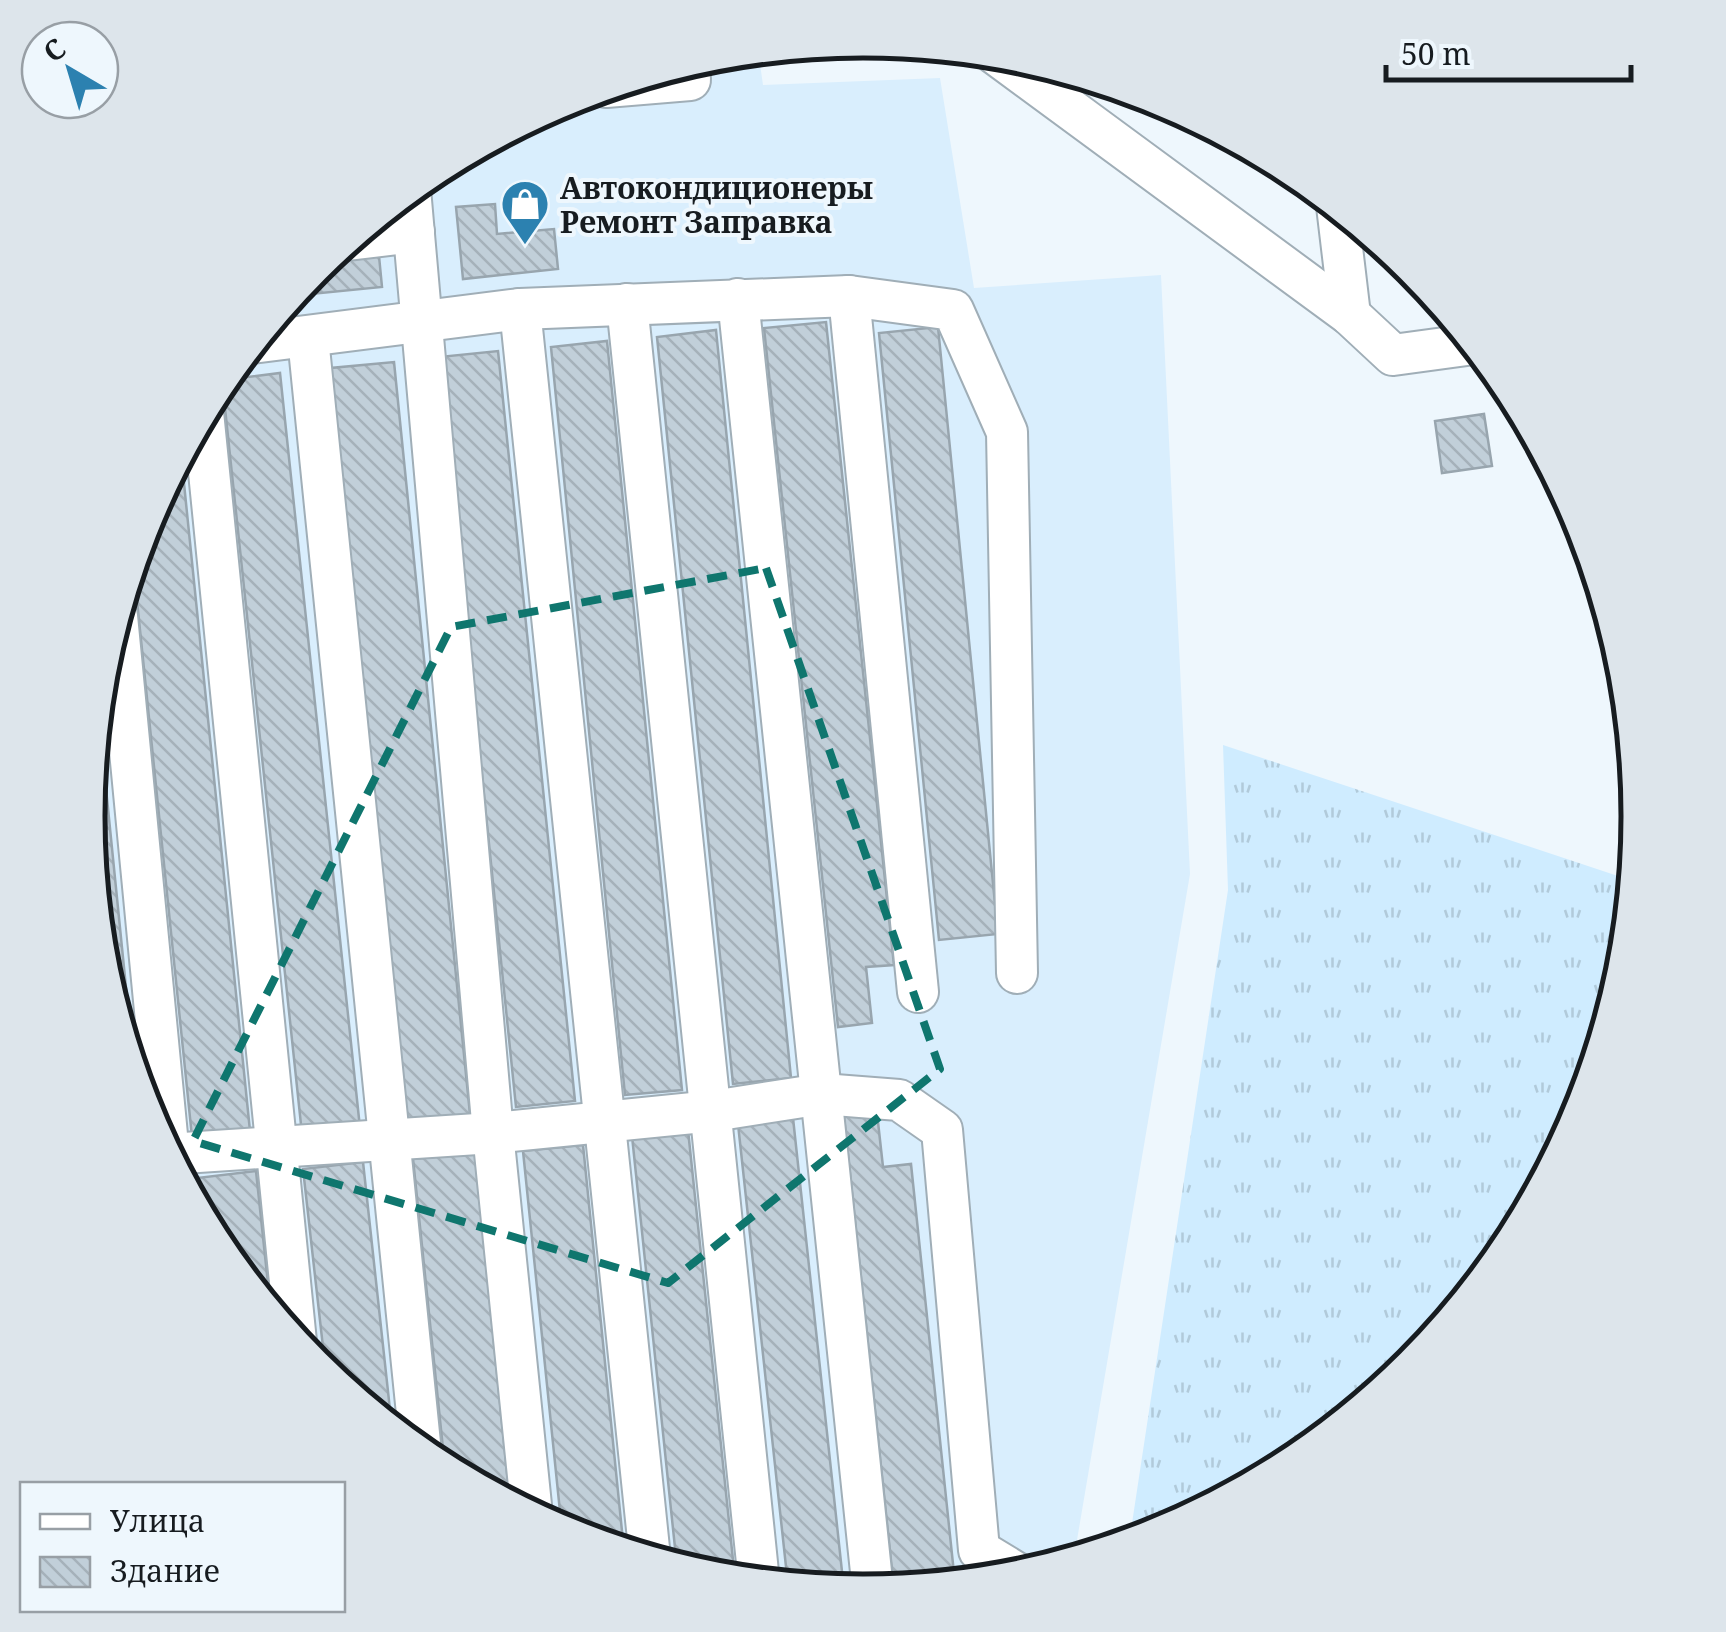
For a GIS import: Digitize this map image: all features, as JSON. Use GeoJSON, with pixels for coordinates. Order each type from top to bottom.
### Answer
{"type":"FeatureCollection","features":[{"type":"Feature","properties":{"kind":"street"},"geometry":{"type":"LineString","coordinates":[[1024,75],[1350,316],[1392,354],[1458,346]]}},
{"type":"Feature","properties":{"kind":"street"},"geometry":{"type":"LineString","coordinates":[[412,206],[493,1133],[530,1497]]}},
{"type":"Feature","properties":{"kind":"street"},"geometry":{"type":"LineString","coordinates":[[1338,225],[1350,316]]}},
{"type":"Feature","properties":{"kind":"street"},"geometry":{"type":"LineString","coordinates":[[374,237],[414,232]]}},
{"type":"Feature","properties":{"kind":"street"},"geometry":{"type":"LineString","coordinates":[[849,296],[918,992]]}},
{"type":"Feature","properties":{"kind":"street"},"geometry":{"type":"LineString","coordinates":[[272,341],[422,319],[627,304],[849,296],[953,310],[1007,432],[1017,972]]}},
{"type":"Feature","properties":{"kind":"street"},"geometry":{"type":"LineString","coordinates":[[738,299],[871,1574]]}},
{"type":"Feature","properties":{"kind":"street"},"geometry":{"type":"LineString","coordinates":[[627,304],[713,1111],[757,1567]]}},
{"type":"Feature","properties":{"kind":"street"},"geometry":{"type":"LineString","coordinates":[[520,309],[648,1543]]}},
{"type":"Feature","properties":{"kind":"street"},"geometry":{"type":"LineString","coordinates":[[308,338],[419,1431]]}},
{"type":"Feature","properties":{"kind":"street"},"geometry":{"type":"LineString","coordinates":[[206,438],[293,1316]]}},
{"type":"Feature","properties":{"kind":"street"},"geometry":{"type":"LineString","coordinates":[[120,662],[165,1112]]}},
{"type":"Feature","properties":{"kind":"street"},"geometry":{"type":"LineString","coordinates":[[184,1154],[493,1133],[604,1118],[713,1111],[822,1094],[899,1100],[942,1130],[981,1565]]}},
{"type":"Feature","properties":{"kind":"highlighted area"},"geometry":{"type":"Polygon","coordinates":[[[766,568],[940,1069],[668,1283],[193,1141],[451,627],[766,568]]]}},
{"type":"Feature","properties":{"kind":"shaded area"},"geometry":{"type":"Polygon","coordinates":[[[760,65],[763,85],[940,78],[974,288],[1161,275],[1190,874],[1079,1543],[1059,1549],[1011,1560],[913,1573],[813,1573],[764,1568],[667,1549],[619,1534],[573,1517],[484,1473],[401,1418],[363,1386],[261,1278],[206,1195],[183,1151],[162,1106],[130,1012],[119,964],[106,866],[104,816],[111,717],[130,620],[145,572],[162,526],[206,437],[261,354],[293,316],[401,214],[484,159],[528,136],[573,115],[667,83],[760,65]]]}},
{"type":"Feature","properties":{"kind":"green space"},"geometry":{"type":"Polygon","coordinates":[[[1223,745],[1619,876],[1596,1012],[1564,1106],[1520,1195],[1465,1278],[1399,1352],[1325,1418],[1242,1473],[1132,1525],[1228,890],[1223,745]]]}},
{"type":"Feature","properties":{"kind":"building"},"geometry":{"type":"Polygon","coordinates":[[[495,204],[497,234],[554,229],[558,269],[463,279],[456,207],[495,204]]]}},
{"type":"Feature","properties":{"kind":"building"},"geometry":{"type":"Polygon","coordinates":[[[379,256],[382,287],[314,294],[327,280],[349,259],[379,256]]]}},
{"type":"Feature","properties":{"kind":"building"},"geometry":{"type":"Polygon","coordinates":[[[826,322],[894,965],[866,967],[872,1023],[838,1027],[764,328],[826,322]]]}},
{"type":"Feature","properties":{"kind":"building"},"geometry":{"type":"Polygon","coordinates":[[[938,327],[998,934],[939,940],[879,333],[938,327]]]}},
{"type":"Feature","properties":{"kind":"building"},"geometry":{"type":"Polygon","coordinates":[[[716,330],[791,1078],[733,1084],[657,337],[716,330]]]}},
{"type":"Feature","properties":{"kind":"building"},"geometry":{"type":"Polygon","coordinates":[[[607,341],[682,1090],[625,1095],[551,347],[607,341]]]}},
{"type":"Feature","properties":{"kind":"building"},"geometry":{"type":"Polygon","coordinates":[[[498,351],[575,1101],[516,1107],[439,357],[498,351]]]}},
{"type":"Feature","properties":{"kind":"building"},"geometry":{"type":"Polygon","coordinates":[[[394,362],[470,1114],[407,1120],[331,368],[394,362]]]}},
{"type":"Feature","properties":{"kind":"building"},"geometry":{"type":"Polygon","coordinates":[[[280,373],[360,1128],[302,1134],[225,407],[245,377],[280,373]]]}},
{"type":"Feature","properties":{"kind":"building"},"geometry":{"type":"Polygon","coordinates":[[[1484,414],[1492,466],[1442,473],[1435,421],[1484,414]]]}},
{"type":"Feature","properties":{"kind":"building"},"geometry":{"type":"Polygon","coordinates":[[[184,480],[250,1131],[192,1137],[137,598],[162,526],[184,480]]]}},
{"type":"Feature","properties":{"kind":"building"},"geometry":{"type":"Polygon","coordinates":[[[105,782],[127,1000],[106,866],[105,782]]]}},
{"type":"Feature","properties":{"kind":"building"},"geometry":{"type":"Polygon","coordinates":[[[877,1113],[883,1167],[911,1164],[954,1569],[892,1573],[844,1117],[877,1113]]]}},
{"type":"Feature","properties":{"kind":"building"},"geometry":{"type":"Polygon","coordinates":[[[793,1118],[842,1574],[786,1570],[738,1124],[793,1118]]]}},
{"type":"Feature","properties":{"kind":"building"},"geometry":{"type":"Polygon","coordinates":[[[688,1130],[733,1563],[675,1551],[632,1136],[688,1130]]]}},
{"type":"Feature","properties":{"kind":"building"},"geometry":{"type":"Polygon","coordinates":[[[583,1145],[622,1535],[560,1511],[523,1151],[583,1145]]]}},
{"type":"Feature","properties":{"kind":"building"},"geometry":{"type":"Polygon","coordinates":[[[475,1153],[508,1486],[443,1448],[413,1159],[475,1153]]]}},
{"type":"Feature","properties":{"kind":"building"},"geometry":{"type":"Polygon","coordinates":[[[363,1162],[390,1409],[323,1348],[303,1169],[363,1162]]]}},
{"type":"Feature","properties":{"kind":"building"},"geometry":{"type":"Polygon","coordinates":[[[256,1171],[268,1287],[232,1237],[197,1178],[256,1171]]]}},
{"type":"Feature","properties":{"kind":"place","name":"Автокондиционеры Ремонт Заправка"},"geometry":{"type":"Point","coordinates":[525,246]}}]}
